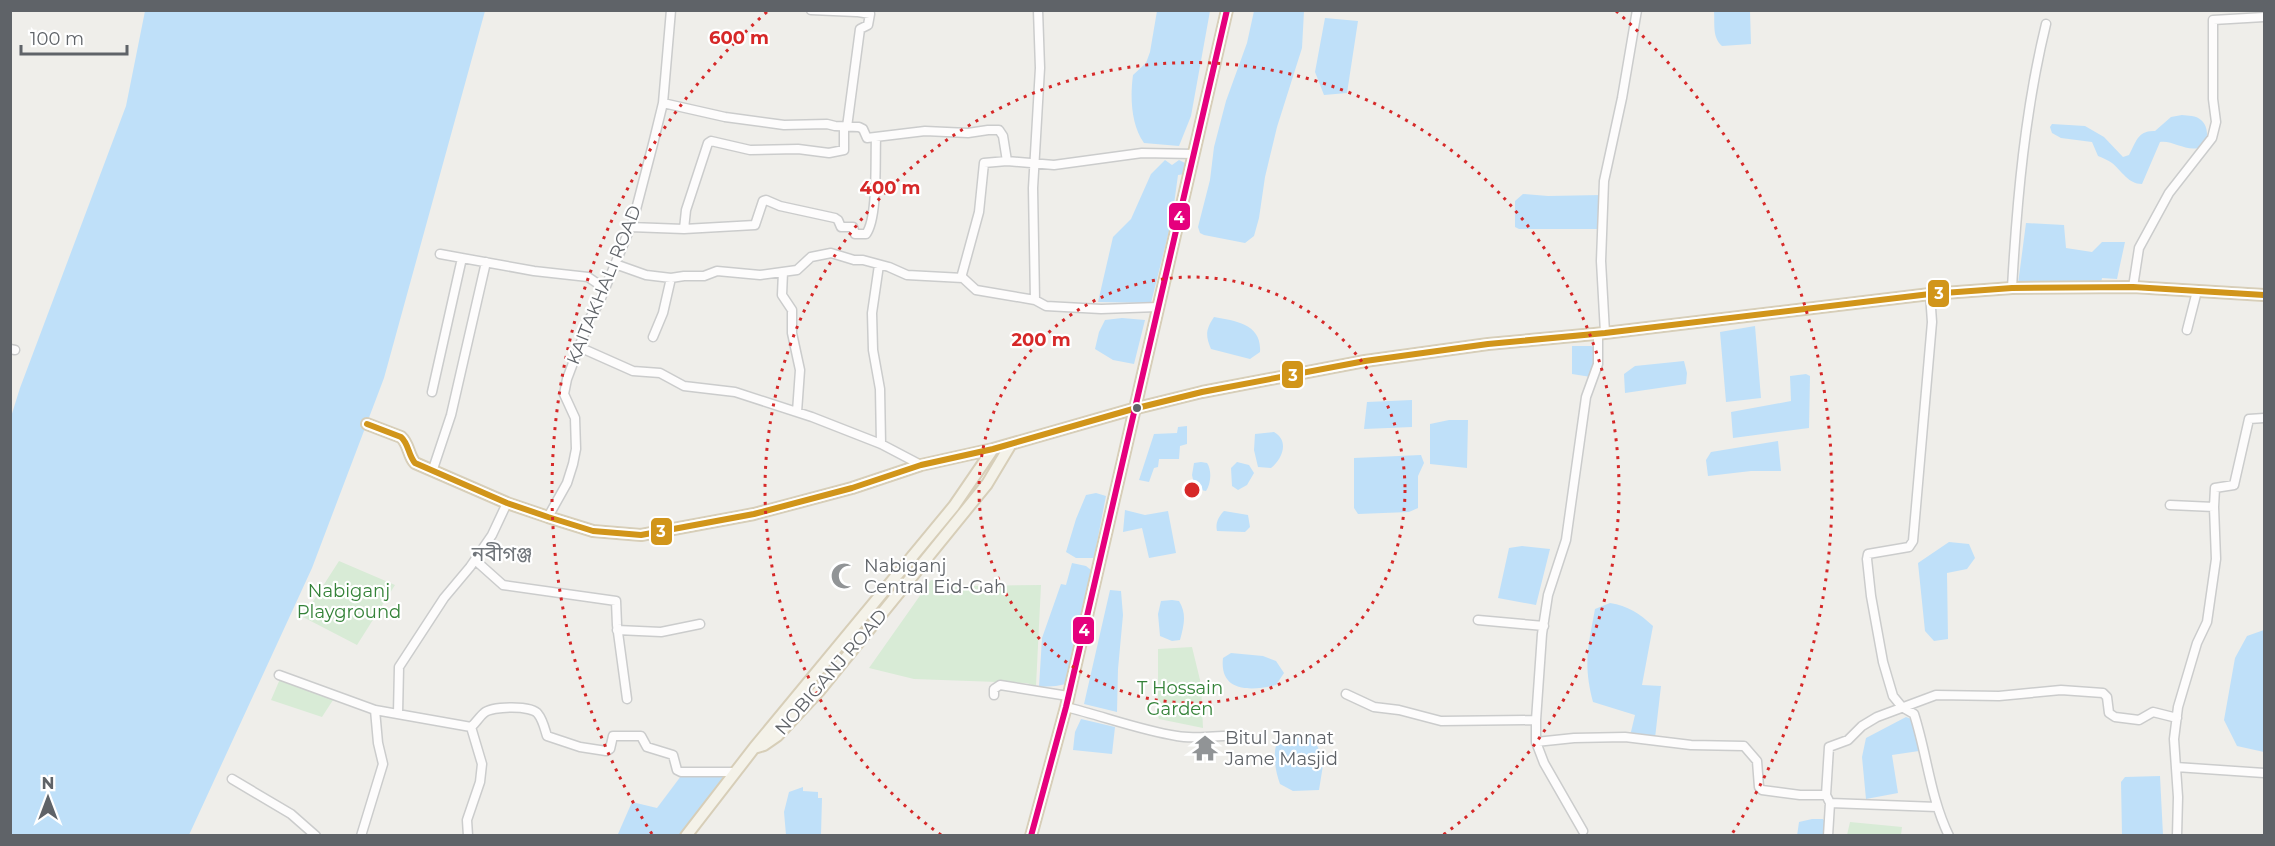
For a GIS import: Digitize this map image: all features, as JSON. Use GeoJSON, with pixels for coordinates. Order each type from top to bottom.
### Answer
{"type":"FeatureCollection","features":[{"type":"Feature","properties":{"kind":"main road"},"geometry":{"type":"LineString","coordinates":[[1031,836],[1067,701],[1227,10]]}},
{"type":"Feature","properties":{"kind":"main road"},"geometry":{"type":"LineString","coordinates":[[367,424],[401,437],[405,441],[412,460],[507,503],[593,531],[641,535],[754,514],[852,488],[921,465],[993,450],[1134,409],[1202,392],[1355,363],[1488,344],[1602,333],[1930,294],[2012,288],[2133,287],[2265,295]]}},
{"type":"Feature","properties":{"kind":"main road","name":"NOBIGANJ ROAD"},"geometry":{"type":"LineString","coordinates":[[754,748],[764,746],[777,736],[819,691],[987,484],[1011,444]]}},
{"type":"Feature","properties":{"kind":"main road","name":"NOBIGANJ ROAD"},"geometry":{"type":"LineString","coordinates":[[687,835],[754,748],[954,506],[993,450]]}},
{"type":"Feature","properties":{"kind":"street","name":"KAITAKHALI ROAD"},"geometry":{"type":"LineString","coordinates":[[548,517],[567,483],[573,465],[577,431],[575,418],[564,394],[567,379],[630,227],[663,102],[671,10]]}},
{"type":"Feature","properties":{"kind":"street"},"geometry":{"type":"LineString","coordinates":[[684,229],[686,210],[708,143],[711,141],[750,150],[798,149],[836,153],[844,150],[860,29],[868,25],[870,14],[858,11],[811,10]]}},
{"type":"Feature","properties":{"kind":"street"},"geometry":{"type":"LineString","coordinates":[[1035,300],[1033,188],[1040,68],[1038,10]]}},
{"type":"Feature","properties":{"kind":"street"},"geometry":{"type":"LineString","coordinates":[[1583,831],[1554,783],[1536,742],[1538,673],[1548,595],[1566,540],[1586,397],[1598,364],[1602,333],[1601,261],[1604,181],[1622,98],[1637,10]]}},
{"type":"Feature","properties":{"kind":"street"},"geometry":{"type":"LineString","coordinates":[[2133,287],[2139,248],[2169,193],[2212,138],[2216,122],[2213,99],[2213,20],[2265,17]]}},
{"type":"Feature","properties":{"kind":"street"},"geometry":{"type":"LineString","coordinates":[[2012,288],[2020,167],[2026,147],[2037,61],[2046,24]]}},
{"type":"Feature","properties":{"kind":"street"},"geometry":{"type":"LineString","coordinates":[[663,102],[693,111],[784,125],[827,124],[863,129],[866,137],[876,138],[925,131],[968,133],[999,130],[1003,136],[1007,161]]}},
{"type":"Feature","properties":{"kind":"street"},"geometry":{"type":"LineString","coordinates":[[630,227],[684,229],[755,225],[763,201],[766,200],[780,206],[835,218],[841,227],[853,227],[856,234],[866,234],[872,218],[876,138]]}},
{"type":"Feature","properties":{"kind":"street"},"geometry":{"type":"LineString","coordinates":[[961,278],[979,212],[984,163],[1007,161],[1054,165],[1142,153],[1194,154]]}},
{"type":"Feature","properties":{"kind":"street"},"geometry":{"type":"LineString","coordinates":[[615,264],[646,275],[671,278],[690,275],[704,276],[717,271],[760,274],[797,270],[811,257],[829,253],[889,267],[907,275],[961,278],[976,290],[1035,300],[1046,306],[1101,309],[1158,307]]}},
{"type":"Feature","properties":{"kind":"street"},"geometry":{"type":"LineString","coordinates":[[440,254],[534,271],[588,277],[604,288]]}},
{"type":"Feature","properties":{"kind":"street"},"geometry":{"type":"LineString","coordinates":[[432,392],[462,258]]}},
{"type":"Feature","properties":{"kind":"street"},"geometry":{"type":"LineString","coordinates":[[433,469],[451,414],[486,262]]}},
{"type":"Feature","properties":{"kind":"street"},"geometry":{"type":"LineString","coordinates":[[879,265],[872,313],[873,351],[880,389],[881,444]]}},
{"type":"Feature","properties":{"kind":"street"},"geometry":{"type":"LineString","coordinates":[[783,272],[782,295],[792,310],[792,333],[800,370],[797,412]]}},
{"type":"Feature","properties":{"kind":"street"},"geometry":{"type":"LineString","coordinates":[[653,337],[663,313],[671,278]]}},
{"type":"Feature","properties":{"kind":"street"},"geometry":{"type":"LineString","coordinates":[[2187,330],[2197,291]]}},
{"type":"Feature","properties":{"kind":"street"},"geometry":{"type":"LineString","coordinates":[[1930,294],[1931,332],[1913,541],[1909,548],[1868,554],[1867,559],[1883,662],[1893,696],[1902,707],[1914,714],[1922,739],[1936,807],[1949,836]]}},
{"type":"Feature","properties":{"kind":"street"},"geometry":{"type":"LineString","coordinates":[[579,347],[633,370],[660,373],[684,386],[735,392],[797,412],[881,444],[921,465]]}},
{"type":"Feature","properties":{"kind":"street"},"geometry":{"type":"LineString","coordinates":[[2177,836],[2178,797],[2174,739],[2178,707],[2197,643],[2207,622],[2216,559],[2215,488],[2234,485],[2249,419],[2265,418]]}},
{"type":"Feature","properties":{"kind":"street"},"geometry":{"type":"LineString","coordinates":[[398,714],[399,667],[444,598],[492,535],[507,503]]}},
{"type":"Feature","properties":{"kind":"street"},"geometry":{"type":"LineString","coordinates":[[2170,505],[2214,507]]}},
{"type":"Feature","properties":{"kind":"street"},"geometry":{"type":"LineString","coordinates":[[475,560],[503,585],[538,592],[616,601],[617,630],[627,699]]}},
{"type":"Feature","properties":{"kind":"street"},"geometry":{"type":"LineString","coordinates":[[1478,620],[1544,626]]}},
{"type":"Feature","properties":{"kind":"street"},"geometry":{"type":"LineString","coordinates":[[617,630],[661,632],[700,624]]}},
{"type":"Feature","properties":{"kind":"street"},"geometry":{"type":"LineString","coordinates":[[279,675],[375,710],[471,727]]}},
{"type":"Feature","properties":{"kind":"street"},"geometry":{"type":"LineString","coordinates":[[994,695],[994,689],[1000,685],[1067,701],[1122,724],[1179,736],[1224,736]]}},
{"type":"Feature","properties":{"kind":"street"},"geometry":{"type":"LineString","coordinates":[[1828,836],[1829,747],[1848,740],[1862,726],[1877,717],[1936,695],[1999,696],[2061,690],[2103,693],[2107,698],[2109,713],[2115,717],[2139,720],[2153,712],[2177,718]]}},
{"type":"Feature","properties":{"kind":"street"},"geometry":{"type":"LineString","coordinates":[[1346,694],[1374,707],[1399,710],[1441,720],[1536,720]]}},
{"type":"Feature","properties":{"kind":"street"},"geometry":{"type":"LineString","coordinates":[[471,727],[483,713],[489,710],[507,707],[533,711],[538,714],[547,736],[555,740],[606,751],[610,749],[613,736],[641,736],[647,747],[673,755],[677,770],[681,772],[735,772]]}},
{"type":"Feature","properties":{"kind":"street"},"geometry":{"type":"LineString","coordinates":[[361,836],[383,764],[378,743],[375,710]]}},
{"type":"Feature","properties":{"kind":"street"},"geometry":{"type":"LineString","coordinates":[[468,836],[467,819],[480,782],[482,764],[471,727]]}},
{"type":"Feature","properties":{"kind":"street"},"geometry":{"type":"LineString","coordinates":[[1536,742],[1574,738],[1625,737],[1691,745],[1744,746],[1756,761],[1759,787],[1762,790],[1828,799],[1936,807]]}},
{"type":"Feature","properties":{"kind":"street"},"geometry":{"type":"LineString","coordinates":[[2176,767],[2265,772]]}},
{"type":"Feature","properties":{"kind":"street"},"geometry":{"type":"LineString","coordinates":[[232,779],[291,814],[316,836]]}},
{"type":"Feature","properties":{"kind":"green space","name":"Nabiganj Playground"},"geometry":{"type":"Polygon","coordinates":[[[339,561],[395,585],[357,645],[303,617],[339,561]]]}},
{"type":"Feature","properties":{"kind":"green space"},"geometry":{"type":"Polygon","coordinates":[[[931,580],[971,586],[1041,585],[1036,686],[1026,683],[914,679],[869,668],[931,580]]]}},
{"type":"Feature","properties":{"kind":"green space","name":"T Hossain Garden"},"geometry":{"type":"Polygon","coordinates":[[[1192,647],[1201,684],[1203,728],[1159,719],[1158,716],[1158,649],[1192,647]]]}},
{"type":"Feature","properties":{"kind":"green space"},"geometry":{"type":"Polygon","coordinates":[[[280,679],[333,700],[322,717],[271,700],[280,679]]]}},
{"type":"Feature","properties":{"kind":"green space"},"geometry":{"type":"Polygon","coordinates":[[[1850,822],[1902,827],[1901,835],[1847,835],[1850,822]]]}},
{"type":"Feature","properties":{"kind":"water"},"geometry":{"type":"Polygon","coordinates":[[[145,11],[485,11],[384,378],[312,568],[189,835],[11,835],[10,420],[126,106],[145,11]]]}},
{"type":"Feature","properties":{"kind":"water"},"geometry":{"type":"Polygon","coordinates":[[[1157,11],[1210,11],[1191,116],[1179,146],[1144,143],[1136,128],[1132,110],[1133,75],[1146,63],[1157,11]]]}},
{"type":"Feature","properties":{"kind":"water"},"geometry":{"type":"Polygon","coordinates":[[[1254,11],[1304,11],[1302,48],[1277,127],[1265,177],[1259,218],[1254,236],[1245,243],[1204,235],[1200,233],[1198,227],[1210,180],[1214,147],[1226,101],[1247,43],[1254,11]]]}},
{"type":"Feature","properties":{"kind":"water"},"geometry":{"type":"Polygon","coordinates":[[[1714,11],[1750,11],[1751,44],[1722,46],[1715,34],[1714,11]]]}},
{"type":"Feature","properties":{"kind":"water"},"geometry":{"type":"Polygon","coordinates":[[[1325,18],[1358,21],[1347,93],[1324,95],[1315,72],[1325,18]]]}},
{"type":"Feature","properties":{"kind":"water"},"geometry":{"type":"Polygon","coordinates":[[[2182,115],[2197,117],[2204,123],[2207,135],[2205,143],[2193,149],[2160,142],[2142,184],[2133,182],[2112,163],[2098,156],[2092,142],[2061,138],[2052,133],[2050,127],[2052,124],[2085,126],[2104,137],[2123,157],[2129,155],[2136,141],[2145,132],[2155,131],[2171,117],[2182,115]]]}},
{"type":"Feature","properties":{"kind":"water"},"geometry":{"type":"Polygon","coordinates":[[[1165,160],[1172,165],[1179,160],[1187,164],[1186,174],[1178,175],[1172,219],[1151,303],[1098,302],[1113,237],[1131,219],[1151,174],[1165,160]]]}},
{"type":"Feature","properties":{"kind":"water"},"geometry":{"type":"Polygon","coordinates":[[[1523,194],[1602,195],[1598,229],[1519,229],[1515,227],[1515,201],[1523,194]]]}},
{"type":"Feature","properties":{"kind":"water"},"geometry":{"type":"Polygon","coordinates":[[[2026,223],[2064,225],[2066,248],[2092,252],[2102,242],[2125,242],[2117,279],[2102,278],[2101,284],[2018,284],[2026,223]]]}},
{"type":"Feature","properties":{"kind":"water"},"geometry":{"type":"Polygon","coordinates":[[[1214,317],[1239,322],[1252,330],[1260,343],[1260,352],[1250,359],[1211,349],[1207,332],[1214,317]]]}},
{"type":"Feature","properties":{"kind":"water"},"geometry":{"type":"Polygon","coordinates":[[[1122,318],[1145,320],[1134,364],[1113,360],[1095,349],[1105,320],[1122,318]]]}},
{"type":"Feature","properties":{"kind":"water"},"geometry":{"type":"Polygon","coordinates":[[[1755,326],[1761,398],[1726,402],[1720,332],[1755,326]]]}},
{"type":"Feature","properties":{"kind":"water"},"geometry":{"type":"Polygon","coordinates":[[[1572,346],[1591,346],[1597,349],[1591,377],[1572,374],[1572,346]]]}},
{"type":"Feature","properties":{"kind":"water"},"geometry":{"type":"Polygon","coordinates":[[[1684,361],[1687,373],[1686,384],[1625,393],[1624,374],[1635,366],[1684,361]]]}},
{"type":"Feature","properties":{"kind":"water"},"geometry":{"type":"Polygon","coordinates":[[[1806,374],[1810,376],[1809,428],[1733,438],[1731,412],[1791,401],[1790,376],[1806,374]]]}},
{"type":"Feature","properties":{"kind":"water"},"geometry":{"type":"Polygon","coordinates":[[[1412,400],[1412,427],[1364,429],[1367,402],[1412,400]]]}},
{"type":"Feature","properties":{"kind":"water"},"geometry":{"type":"Polygon","coordinates":[[[1449,420],[1468,420],[1467,468],[1430,464],[1430,424],[1449,420]]]}},
{"type":"Feature","properties":{"kind":"water"},"geometry":{"type":"Polygon","coordinates":[[[1187,426],[1187,444],[1180,446],[1179,459],[1159,459],[1158,467],[1154,468],[1149,482],[1139,480],[1154,434],[1177,433],[1178,427],[1187,426]]]}},
{"type":"Feature","properties":{"kind":"water"},"geometry":{"type":"Polygon","coordinates":[[[1274,432],[1282,440],[1281,455],[1271,468],[1258,467],[1254,450],[1255,434],[1274,432]]]}},
{"type":"Feature","properties":{"kind":"water"},"geometry":{"type":"Polygon","coordinates":[[[1778,441],[1781,471],[1751,471],[1708,476],[1706,460],[1711,452],[1778,441]]]}},
{"type":"Feature","properties":{"kind":"water"},"geometry":{"type":"Polygon","coordinates":[[[1421,455],[1424,463],[1418,476],[1418,508],[1409,512],[1358,514],[1354,508],[1354,458],[1421,455]]]}},
{"type":"Feature","properties":{"kind":"water"},"geometry":{"type":"Polygon","coordinates":[[[1237,462],[1249,465],[1254,473],[1247,485],[1238,490],[1232,486],[1231,468],[1237,462]]]}},
{"type":"Feature","properties":{"kind":"water"},"geometry":{"type":"Polygon","coordinates":[[[1194,463],[1207,463],[1210,469],[1210,481],[1206,491],[1195,489],[1192,475],[1194,463]]]}},
{"type":"Feature","properties":{"kind":"water"},"geometry":{"type":"Polygon","coordinates":[[[1096,493],[1106,496],[1094,558],[1076,558],[1066,552],[1076,519],[1086,495],[1096,493]]]}},
{"type":"Feature","properties":{"kind":"water"},"geometry":{"type":"Polygon","coordinates":[[[1125,510],[1145,515],[1168,511],[1176,553],[1149,558],[1142,528],[1123,532],[1125,510]]]}},
{"type":"Feature","properties":{"kind":"water"},"geometry":{"type":"Polygon","coordinates":[[[1224,511],[1248,515],[1250,527],[1245,532],[1217,531],[1218,520],[1224,511]]]}},
{"type":"Feature","properties":{"kind":"water"},"geometry":{"type":"Polygon","coordinates":[[[1949,542],[1969,544],[1975,558],[1967,569],[1947,573],[1948,639],[1934,641],[1925,631],[1918,563],[1949,542]]]}},
{"type":"Feature","properties":{"kind":"water"},"geometry":{"type":"Polygon","coordinates":[[[1522,546],[1550,549],[1536,605],[1498,598],[1509,548],[1522,546]]]}},
{"type":"Feature","properties":{"kind":"water"},"geometry":{"type":"Polygon","coordinates":[[[1072,563],[1086,566],[1091,570],[1066,684],[1039,687],[1042,638],[1061,584],[1066,585],[1072,563]]]}},
{"type":"Feature","properties":{"kind":"water"},"geometry":{"type":"Polygon","coordinates":[[[1110,590],[1121,591],[1123,615],[1117,712],[1084,704],[1110,590]]]}},
{"type":"Feature","properties":{"kind":"water"},"geometry":{"type":"Polygon","coordinates":[[[1161,601],[1179,601],[1184,620],[1180,640],[1172,641],[1160,636],[1158,614],[1161,601]]]}},
{"type":"Feature","properties":{"kind":"water"},"geometry":{"type":"Polygon","coordinates":[[[1610,603],[1633,611],[1653,626],[1642,685],[1661,686],[1655,738],[1630,736],[1635,715],[1593,702],[1587,666],[1590,634],[1595,609],[1610,603]]]}},
{"type":"Feature","properties":{"kind":"water"},"geometry":{"type":"Polygon","coordinates":[[[2264,630],[2264,752],[2237,746],[2224,720],[2235,658],[2247,636],[2264,630]]]}},
{"type":"Feature","properties":{"kind":"water"},"geometry":{"type":"Polygon","coordinates":[[[1231,653],[1263,656],[1276,661],[1284,673],[1276,685],[1257,688],[1239,687],[1226,678],[1223,669],[1223,658],[1231,653]]]}},
{"type":"Feature","properties":{"kind":"water"},"geometry":{"type":"Polygon","coordinates":[[[1906,717],[1914,720],[1919,751],[1892,755],[1898,793],[1866,799],[1862,757],[1866,738],[1906,717]]]}},
{"type":"Feature","properties":{"kind":"water"},"geometry":{"type":"Polygon","coordinates":[[[1081,719],[1115,727],[1112,754],[1073,750],[1075,732],[1081,719]]]}},
{"type":"Feature","properties":{"kind":"water"},"geometry":{"type":"Polygon","coordinates":[[[1280,734],[1312,736],[1324,759],[1319,790],[1293,791],[1280,784],[1275,759],[1280,734]]]}},
{"type":"Feature","properties":{"kind":"water"},"geometry":{"type":"Polygon","coordinates":[[[681,776],[730,776],[681,835],[618,834],[632,802],[657,808],[681,776]]]}},
{"type":"Feature","properties":{"kind":"water"},"geometry":{"type":"Polygon","coordinates":[[[2160,776],[2163,835],[2122,835],[2121,782],[2125,777],[2160,776]]]}},
{"type":"Feature","properties":{"kind":"water"},"geometry":{"type":"Polygon","coordinates":[[[803,787],[803,791],[818,792],[818,798],[822,798],[821,835],[786,835],[784,812],[789,792],[803,787]]]}},
{"type":"Feature","properties":{"kind":"water"},"geometry":{"type":"Polygon","coordinates":[[[1823,819],[1827,826],[1825,835],[1797,836],[1799,822],[1823,819]]]}},
{"type":"Feature","properties":{"kind":"transit line","name":"4"},"geometry":{"type":"LineString","coordinates":[[1031,836],[1066,707],[1227,10]]}},
{"type":"Feature","properties":{"kind":"transit line","name":"3"},"geometry":{"type":"LineString","coordinates":[[367,424],[401,437],[415,463],[507,503],[593,531],[641,535],[754,514],[852,488],[921,465],[993,449],[1202,392],[1365,361],[1488,344],[1605,333],[1930,294],[2012,288],[2133,287],[2264,295]]}},
{"type":"Feature","properties":{"kind":"place","name":"Nabiganj Central Eid-Gah"},"geometry":{"type":"Point","coordinates":[844,576]}},
{"type":"Feature","properties":{"kind":"place","name":"Bitul Jannat Jame Masjid"},"geometry":{"type":"Point","coordinates":[1205,748]}},
{"type":"Feature","properties":{"kind":"district","name":"নবীগঞ্জ"},"geometry":{"type":"Point","coordinates":[502,554]}}]}
